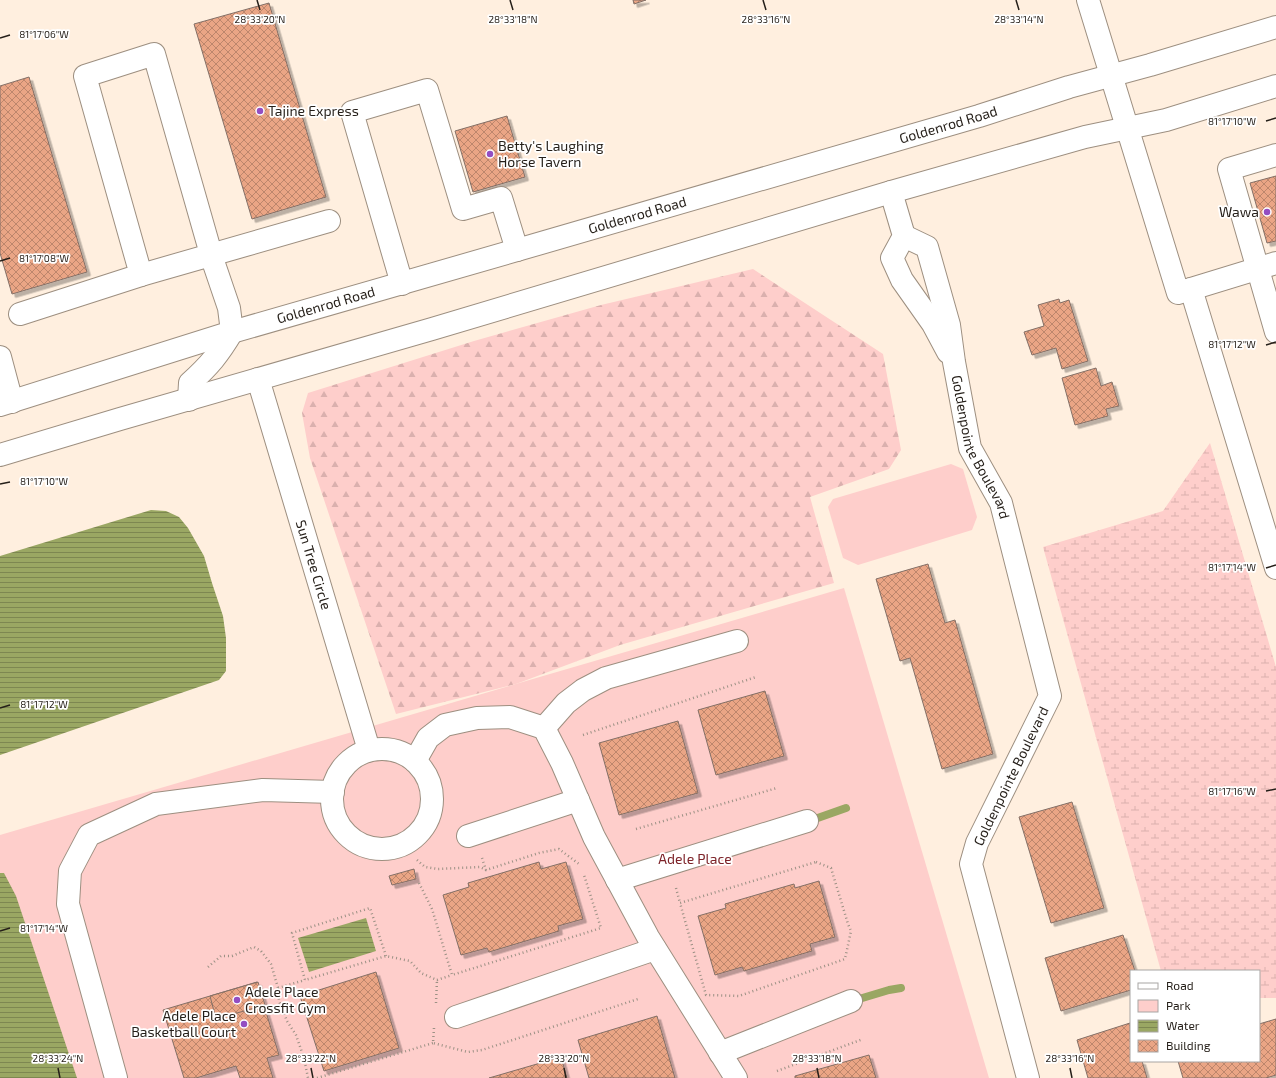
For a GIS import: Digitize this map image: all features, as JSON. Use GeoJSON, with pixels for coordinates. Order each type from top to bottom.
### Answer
{"type":"FeatureCollection","features":[{"type":"Feature","properties":{"kind":"main road"},"geometry":{"type":"LineString","coordinates":[[1088,0],[1178,293],[1267,266]]}},
{"type":"Feature","properties":{"kind":"main road","name":"Goldenrod Road"},"geometry":{"type":"LineString","coordinates":[[6,403],[232,332],[979,116],[1069,87],[1276,27]]}},
{"type":"Feature","properties":{"kind":"main road"},"geometry":{"type":"LineString","coordinates":[[141,275],[85,76],[154,54],[211,255],[229,308],[232,332],[220,353],[190,384],[189,400]]}},
{"type":"Feature","properties":{"kind":"main road"},"geometry":{"type":"LineString","coordinates":[[0,455],[891,192],[1085,137],[1166,120],[1276,86]]}},
{"type":"Feature","properties":{"kind":"main road"},"geometry":{"type":"LineString","coordinates":[[402,284],[352,112],[427,90],[463,209],[501,198],[517,250]]}},
{"type":"Feature","properties":{"kind":"main road"},"geometry":{"type":"LineString","coordinates":[[1276,155],[1229,169],[1267,266],[1276,332]]}},
{"type":"Feature","properties":{"kind":"main road"},"geometry":{"type":"LineString","coordinates":[[891,192],[904,236]]}},
{"type":"Feature","properties":{"kind":"main road"},"geometry":{"type":"LineString","coordinates":[[20,314],[141,275],[329,221]]}},
{"type":"Feature","properties":{"kind":"main road","name":"Goldenpointe Boulevard"},"geometry":{"type":"LineString","coordinates":[[954,362],[932,324],[902,280],[892,258],[904,236],[927,247],[949,325],[954,362],[970,448],[1001,503],[1050,696],[977,843],[971,864],[1028,1078]]}},
{"type":"Feature","properties":{"kind":"main road"},"geometry":{"type":"LineString","coordinates":[[1192,289],[1269,522],[1276,568]]}},
{"type":"Feature","properties":{"kind":"main road"},"geometry":{"type":"LineString","coordinates":[[0,357],[6,403]]}},
{"type":"Feature","properties":{"kind":"main road","name":"Sun Tree Circle"},"geometry":{"type":"LineString","coordinates":[[258,379],[369,750]]}},
{"type":"Feature","properties":{"kind":"main road"},"geometry":{"type":"LineString","coordinates":[[544,728],[566,703],[583,690],[606,678],[737,641]]}},
{"type":"Feature","properties":{"kind":"main road"},"geometry":{"type":"LineString","coordinates":[[415,761],[428,738],[445,725],[477,718],[510,717],[544,728],[562,763],[594,837],[617,880],[655,949],[736,1078]]}},
{"type":"Feature","properties":{"kind":"main road"},"geometry":{"type":"LineString","coordinates":[[387,749],[402,753],[415,761],[426,775],[431,792],[430,813],[425,824],[419,833],[409,841],[394,848],[369,848],[352,840],[345,834],[334,814],[331,801],[336,777],[345,764],[354,757],[369,750],[387,749]]}},
{"type":"Feature","properties":{"kind":"main road"},"geometry":{"type":"LineString","coordinates":[[116,1078],[68,904],[70,871],[89,835],[156,804],[264,790],[333,792]]}},
{"type":"Feature","properties":{"kind":"main road"},"geometry":{"type":"LineString","coordinates":[[468,836],[578,800]]}},
{"type":"Feature","properties":{"kind":"main road"},"geometry":{"type":"LineString","coordinates":[[617,880],[807,821]]}},
{"type":"Feature","properties":{"kind":"main road"},"geometry":{"type":"LineString","coordinates":[[456,1017],[655,949]]}},
{"type":"Feature","properties":{"kind":"main road"},"geometry":{"type":"LineString","coordinates":[[720,1053],[851,1001]]}},
{"type":"Feature","properties":{"kind":"path"},"geometry":{"type":"LineString","coordinates":[[583,735],[756,677]]}},
{"type":"Feature","properties":{"kind":"path"},"geometry":{"type":"LineString","coordinates":[[636,829],[777,788]]}},
{"type":"Feature","properties":{"kind":"path"},"geometry":{"type":"LineString","coordinates":[[417,860],[426,867],[438,869],[480,867],[486,870],[539,852],[559,849],[582,866]]}},
{"type":"Feature","properties":{"kind":"path"},"geometry":{"type":"LineString","coordinates":[[481,857],[486,870]]}},
{"type":"Feature","properties":{"kind":"path"},"geometry":{"type":"LineString","coordinates":[[675,885],[680,903],[706,995],[739,996],[845,959],[850,931],[848,924],[831,868],[816,862],[680,903]]}},
{"type":"Feature","properties":{"kind":"path"},"geometry":{"type":"LineString","coordinates":[[278,988],[386,956],[410,961],[421,973],[437,980],[600,928],[583,871]]}},
{"type":"Feature","properties":{"kind":"path"},"geometry":{"type":"LineString","coordinates":[[419,883],[432,909],[452,975]]}},
{"type":"Feature","properties":{"kind":"path"},"geometry":{"type":"LineString","coordinates":[[305,980],[292,933],[370,908],[386,956]]}},
{"type":"Feature","properties":{"kind":"path"},"geometry":{"type":"LineString","coordinates":[[208,967],[221,956],[232,956],[254,947],[261,951],[271,964],[278,988],[279,1001],[287,1021],[296,1035],[304,1058],[308,1078]]}},
{"type":"Feature","properties":{"kind":"path"},"geometry":{"type":"LineString","coordinates":[[436,1004],[437,980]]}},
{"type":"Feature","properties":{"kind":"path"},"geometry":{"type":"LineString","coordinates":[[317,1078],[433,1043],[468,1052],[482,1050],[638,999]]}},
{"type":"Feature","properties":{"kind":"path"},"geometry":{"type":"LineString","coordinates":[[433,1043],[434,1027]]}},
{"type":"Feature","properties":{"kind":"path"},"geometry":{"type":"LineString","coordinates":[[777,1071],[863,1039]]}},
{"type":"Feature","properties":{"kind":"green space"},"geometry":{"type":"Polygon","coordinates":[[[753,269],[883,354],[901,450],[889,469],[810,497],[834,583],[620,645],[516,684],[396,714],[310,458],[302,413],[308,393],[474,341],[601,305],[753,269]]]}},
{"type":"Feature","properties":{"kind":"green space"},"geometry":{"type":"Polygon","coordinates":[[[1210,443],[1276,667],[1276,998],[1260,998],[1260,970],[1161,970],[1043,547],[1163,511],[1210,443]]]}},
{"type":"Feature","properties":{"kind":"green space"},"geometry":{"type":"Polygon","coordinates":[[[951,464],[963,469],[977,517],[972,530],[858,565],[843,558],[828,507],[833,499],[951,464]]]}},
{"type":"Feature","properties":{"kind":"green space","name":"Adele Place"},"geometry":{"type":"Polygon","coordinates":[[[844,588],[989,1078],[0,1078],[0,835],[844,588]]]}},
{"type":"Feature","properties":{"kind":"water"},"geometry":{"type":"Polygon","coordinates":[[[151,510],[166,511],[179,517],[188,528],[204,556],[223,616],[226,638],[226,671],[219,680],[0,755],[0,556],[151,510]]]}},
{"type":"Feature","properties":{"kind":"water"},"geometry":{"type":"Polygon","coordinates":[[[0,873],[4,873],[16,896],[77,1078],[0,1078],[0,873]]]}},
{"type":"Feature","properties":{"kind":"water"},"geometry":{"type":"Polygon","coordinates":[[[366,918],[376,951],[309,972],[298,938],[366,918]]]}},
{"type":"Feature","properties":{"kind":"building"},"geometry":{"type":"Polygon","coordinates":[[[633,0],[646,0],[634,4],[633,0]]]}},
{"type":"Feature","properties":{"kind":"building","name":"Tajine Express"},"geometry":{"type":"Polygon","coordinates":[[[269,3],[326,197],[252,219],[194,24],[269,3]]]}},
{"type":"Feature","properties":{"kind":"building"},"geometry":{"type":"Polygon","coordinates":[[[29,77],[87,272],[12,294],[0,253],[0,86],[29,77]]]}},
{"type":"Feature","properties":{"kind":"building","name":"Betty's Laughing Horse Tavern"},"geometry":{"type":"Polygon","coordinates":[[[507,116],[525,177],[473,192],[455,131],[507,116]]]}},
{"type":"Feature","properties":{"kind":"building","name":"Wawa"},"geometry":{"type":"Polygon","coordinates":[[[1276,176],[1276,241],[1267,243],[1250,183],[1276,176]]]}},
{"type":"Feature","properties":{"kind":"building"},"geometry":{"type":"Polygon","coordinates":[[[1059,299],[1060,303],[1069,300],[1088,361],[1062,369],[1056,348],[1032,355],[1024,332],[1044,326],[1038,305],[1059,299]]]}},
{"type":"Feature","properties":{"kind":"building"},"geometry":{"type":"Polygon","coordinates":[[[1096,368],[1101,386],[1112,382],[1119,406],[1106,409],[1108,416],[1075,425],[1062,378],[1096,368]]]}},
{"type":"Feature","properties":{"kind":"building"},"geometry":{"type":"Polygon","coordinates":[[[928,564],[945,623],[955,620],[993,754],[942,769],[910,658],[900,661],[876,579],[928,564]]]}},
{"type":"Feature","properties":{"kind":"building"},"geometry":{"type":"Polygon","coordinates":[[[765,691],[784,756],[716,775],[698,710],[765,691]]]}},
{"type":"Feature","properties":{"kind":"building"},"geometry":{"type":"Polygon","coordinates":[[[678,721],[698,793],[619,815],[599,743],[678,721]]]}},
{"type":"Feature","properties":{"kind":"building"},"geometry":{"type":"Polygon","coordinates":[[[1072,802],[1104,908],[1051,923],[1019,817],[1072,802]]]}},
{"type":"Feature","properties":{"kind":"building"},"geometry":{"type":"Polygon","coordinates":[[[539,862],[541,869],[566,862],[583,919],[558,926],[559,931],[489,952],[487,948],[461,955],[443,895],[469,887],[468,883],[539,862]]]}},
{"type":"Feature","properties":{"kind":"building"},"geometry":{"type":"Polygon","coordinates":[[[414,869],[416,879],[392,885],[389,876],[414,869]]]}},
{"type":"Feature","properties":{"kind":"building"},"geometry":{"type":"Polygon","coordinates":[[[819,881],[835,937],[810,944],[812,951],[744,971],[742,967],[715,975],[698,916],[726,908],[725,904],[794,884],[795,888],[819,881]]]}},
{"type":"Feature","properties":{"kind":"building"},"geometry":{"type":"Polygon","coordinates":[[[1123,935],[1135,970],[1130,970],[1130,990],[1061,1011],[1045,958],[1123,935]]]}},
{"type":"Feature","properties":{"kind":"building"},"geometry":{"type":"Polygon","coordinates":[[[376,972],[399,1048],[324,1071],[300,996],[376,972]]]}},
{"type":"Feature","properties":{"kind":"building"},"geometry":{"type":"Polygon","coordinates":[[[257,982],[279,1055],[267,1058],[273,1078],[240,1078],[236,1066],[196,1078],[184,1078],[163,1010],[257,982]]]}},
{"type":"Feature","properties":{"kind":"building","name":"Adele Place Crossfit Gym"},"geometry":{"type":"Polygon","coordinates":[[[258,982],[265,1005],[216,1019],[210,996],[258,982]]]}},
{"type":"Feature","properties":{"kind":"building"},"geometry":{"type":"Polygon","coordinates":[[[657,1016],[675,1078],[589,1078],[578,1040],[657,1016]]]}},
{"type":"Feature","properties":{"kind":"building"},"geometry":{"type":"Polygon","coordinates":[[[1276,1019],[1276,1075],[1266,1078],[1183,1078],[1178,1062],[1260,1062],[1260,1024],[1276,1019]]]}},
{"type":"Feature","properties":{"kind":"building"},"geometry":{"type":"Polygon","coordinates":[[[1130,1023],[1130,1062],[1142,1062],[1147,1078],[1088,1078],[1077,1040],[1130,1023]]]}},
{"type":"Feature","properties":{"kind":"building"},"geometry":{"type":"Polygon","coordinates":[[[869,1055],[876,1078],[795,1078],[795,1076],[869,1055]]]}},
{"type":"Feature","properties":{"kind":"building"},"geometry":{"type":"Polygon","coordinates":[[[561,1057],[567,1078],[489,1078],[561,1057]]]}},
{"type":"Feature","properties":{"kind":"waterway"},"geometry":{"type":"LineString","coordinates":[[812,820],[846,808]]}},
{"type":"Feature","properties":{"kind":"waterway"},"geometry":{"type":"LineString","coordinates":[[859,999],[901,988]]}},
{"type":"Feature","properties":{"kind":"place","name":"Tajine Express"},"geometry":{"type":"Point","coordinates":[260,111]}},
{"type":"Feature","properties":{"kind":"place","name":"Betty's Laughing Horse Tavern"},"geometry":{"type":"Point","coordinates":[490,154]}},
{"type":"Feature","properties":{"kind":"place","name":"Wawa"},"geometry":{"type":"Point","coordinates":[1267,212]}},
{"type":"Feature","properties":{"kind":"place","name":"Adele Place Crossfit Gym"},"geometry":{"type":"Point","coordinates":[237,1000]}},
{"type":"Feature","properties":{"kind":"place","name":"Adele Place Basketball Court"},"geometry":{"type":"Point","coordinates":[244,1024]}}]}
